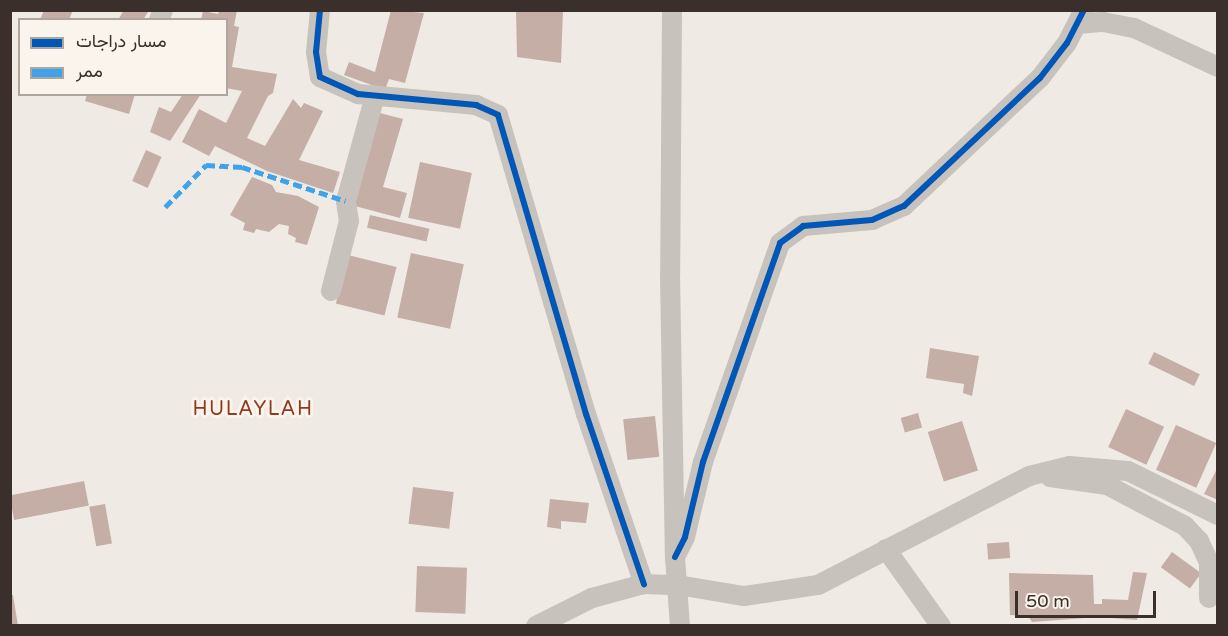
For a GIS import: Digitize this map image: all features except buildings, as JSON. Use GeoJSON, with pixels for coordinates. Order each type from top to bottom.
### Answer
{"type":"FeatureCollection","features":[{"type":"Feature","properties":{"kind":"street"},"geometry":{"type":"LineString","coordinates":[[320,10],[316,52],[320,76],[358,94],[488,107],[501,120],[572,371],[644,584]]}},
{"type":"Feature","properties":{"kind":"street"},"geometry":{"type":"LineString","coordinates":[[672,10],[670,276],[675,557],[680,626]]}},
{"type":"Feature","properties":{"kind":"street"},"geometry":{"type":"LineString","coordinates":[[675,557],[685,537],[703,462],[780,243],[803,226],[872,220],[904,206],[1040,78],[1081,17],[1134,28],[1218,67]]}},
{"type":"Feature","properties":{"kind":"street"},"geometry":{"type":"LineString","coordinates":[[331,291],[350,221],[346,201],[375,96]]}},
{"type":"Feature","properties":{"kind":"street"},"geometry":{"type":"LineString","coordinates":[[536,626],[592,598],[644,584],[678,585],[744,596],[794,591],[818,585],[1029,476],[1069,466],[1109,467],[1146,478],[1218,515]]}},
{"type":"Feature","properties":{"kind":"street"},"geometry":{"type":"LineString","coordinates":[[1029,476],[1100,482],[1185,526],[1199,541],[1209,562],[1209,598]]}},
{"type":"Feature","properties":{"kind":"street"},"geometry":{"type":"LineString","coordinates":[[886,549],[941,626]]}},
{"type":"Feature","properties":{"kind":"marked path"},"geometry":{"type":"LineString","coordinates":[[165,207],[206,165],[242,167],[346,201]]}},
{"type":"Feature","properties":{"kind":"cycle path"},"geometry":{"type":"LineString","coordinates":[[320,10],[316,52],[320,77],[358,94],[476,105],[498,115],[586,414],[644,584]]}},
{"type":"Feature","properties":{"kind":"cycle path"},"geometry":{"type":"LineString","coordinates":[[675,557],[685,537],[703,462],[780,243],[803,226],[872,220],[904,206],[1040,78],[1067,43],[1084,10]]}},
{"type":"Feature","properties":{"kind":"district","name":"HULAYLAH"},"geometry":{"type":"Point","coordinates":[253,409]}}]}
